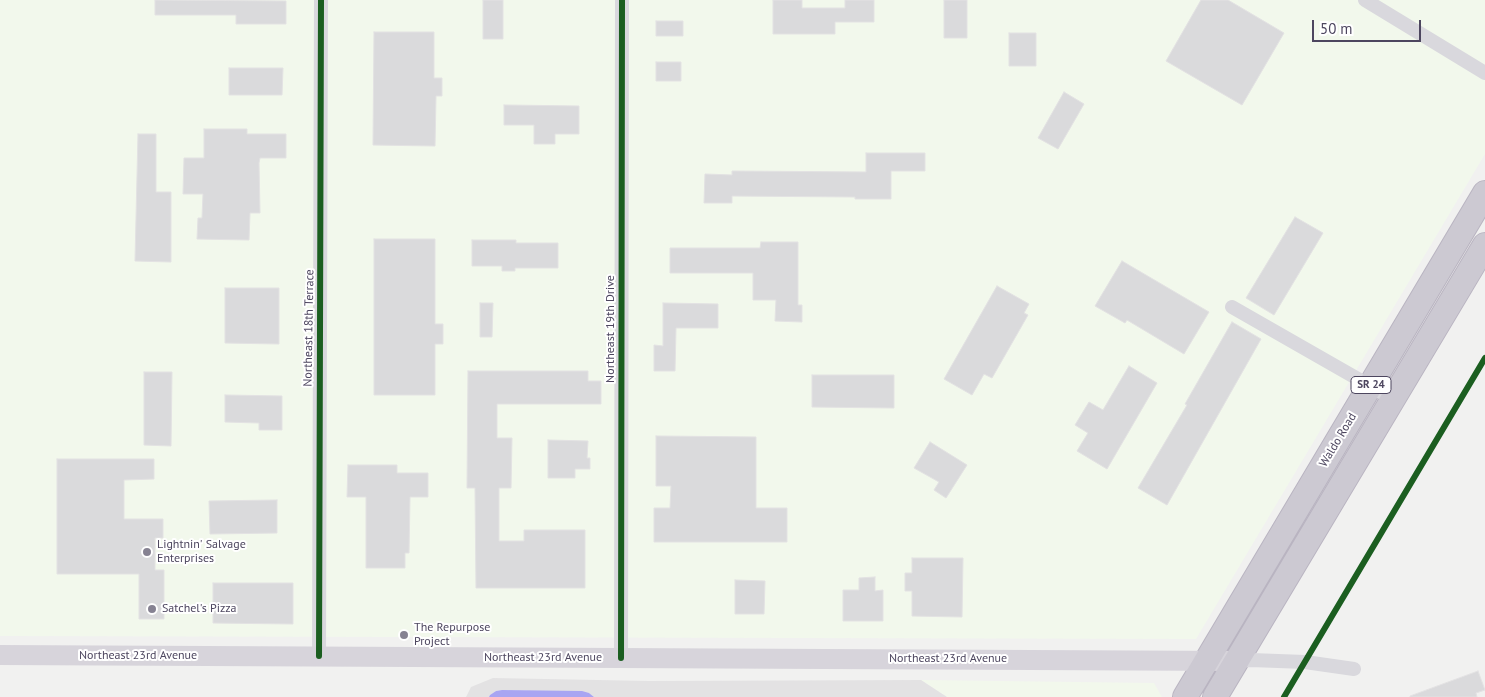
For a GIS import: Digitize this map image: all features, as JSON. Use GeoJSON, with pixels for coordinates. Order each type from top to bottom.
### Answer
{"type":"FeatureCollection","features":[{"type":"Feature","properties":{"kind":"highway","name":"Waldo Road"},"geometry":{"type":"LineString","coordinates":[[1206,660],[1371,387],[1485,193]]}},
{"type":"Feature","properties":{"kind":"highway","name":"SR 24"},"geometry":{"type":"LineString","coordinates":[[1215,697],[1485,244]]}},
{"type":"Feature","properties":{"kind":"highway","name":"SR 24"},"geometry":{"type":"LineString","coordinates":[[1184,697],[1206,660]]}},
{"type":"Feature","properties":{"kind":"main road","name":"Northeast 23rd Avenue"},"geometry":{"type":"LineString","coordinates":[[0,655],[1237,661]]}},
{"type":"Feature","properties":{"kind":"street","name":"Northeast 18th Terrace"},"geometry":{"type":"LineString","coordinates":[[319,656],[321,0]]}},
{"type":"Feature","properties":{"kind":"street","name":"Northeast 19th Drive"},"geometry":{"type":"LineString","coordinates":[[622,0],[622,658]]}},
{"type":"Feature","properties":{"kind":"street"},"geometry":{"type":"LineString","coordinates":[[1365,0],[1485,73]]}},
{"type":"Feature","properties":{"kind":"street"},"geometry":{"type":"LineString","coordinates":[[1232,306],[1393,399]]}},
{"type":"Feature","properties":{"kind":"street"},"geometry":{"type":"LineString","coordinates":[[1237,661],[1305,662],[1354,669]]}},
{"type":"Feature","properties":{"kind":"shaded area"},"geometry":{"type":"Polygon","coordinates":[[[0,0],[1485,0],[1485,154],[1196,639],[0,636],[0,0]]]}},
{"type":"Feature","properties":{"kind":"shaded area"},"geometry":{"type":"Polygon","coordinates":[[[493,678],[649,681],[921,680],[947,697],[594,697],[589,693],[502,690],[496,691],[489,697],[466,697],[471,687],[493,678]]]}},
{"type":"Feature","properties":{"kind":"shaded area"},"geometry":{"type":"Polygon","coordinates":[[[921,680],[1154,683],[1162,697],[947,697],[921,680]]]}},
{"type":"Feature","properties":{"kind":"shaded area"},"geometry":{"type":"Polygon","coordinates":[[[496,691],[582,691],[594,697],[489,697],[496,691]]]}},
{"type":"Feature","properties":{"kind":"building"},"geometry":{"type":"Polygon","coordinates":[[[155,0],[286,1],[286,24],[236,24],[236,15],[155,15],[155,0]]]}},
{"type":"Feature","properties":{"kind":"building"},"geometry":{"type":"Polygon","coordinates":[[[483,0],[503,0],[503,39],[483,39],[483,0]]]}},
{"type":"Feature","properties":{"kind":"building"},"geometry":{"type":"Polygon","coordinates":[[[773,0],[802,0],[802,8],[845,8],[845,0],[874,0],[874,22],[835,22],[835,34],[773,34],[773,0]]]}},
{"type":"Feature","properties":{"kind":"building"},"geometry":{"type":"Polygon","coordinates":[[[944,0],[967,0],[967,38],[944,38],[944,0]]]}},
{"type":"Feature","properties":{"kind":"building"},"geometry":{"type":"Polygon","coordinates":[[[1201,0],[1228,0],[1284,33],[1242,105],[1166,61],[1201,0]]]}},
{"type":"Feature","properties":{"kind":"building"},"geometry":{"type":"Polygon","coordinates":[[[656,21],[683,21],[683,36],[656,36],[656,21]]]}},
{"type":"Feature","properties":{"kind":"building"},"geometry":{"type":"Polygon","coordinates":[[[374,32],[434,32],[434,78],[442,78],[442,96],[436,96],[435,146],[373,145],[374,32]]]}},
{"type":"Feature","properties":{"kind":"building"},"geometry":{"type":"Polygon","coordinates":[[[1009,33],[1036,33],[1036,66],[1009,66],[1009,33]]]}},
{"type":"Feature","properties":{"kind":"building"},"geometry":{"type":"Polygon","coordinates":[[[656,62],[681,62],[681,81],[656,81],[656,62]]]}},
{"type":"Feature","properties":{"kind":"building"},"geometry":{"type":"Polygon","coordinates":[[[229,68],[283,68],[282,95],[229,95],[229,68]]]}},
{"type":"Feature","properties":{"kind":"building"},"geometry":{"type":"Polygon","coordinates":[[[1064,92],[1084,104],[1058,149],[1038,138],[1064,92]]]}},
{"type":"Feature","properties":{"kind":"building"},"geometry":{"type":"Polygon","coordinates":[[[504,105],[579,106],[579,134],[555,134],[555,144],[534,144],[534,125],[504,125],[504,105]]]}},
{"type":"Feature","properties":{"kind":"building"},"geometry":{"type":"Polygon","coordinates":[[[204,129],[247,129],[247,134],[286,134],[286,158],[260,158],[260,213],[250,213],[249,240],[197,239],[198,218],[202,218],[203,194],[183,194],[184,158],[204,158],[204,129]]]}},
{"type":"Feature","properties":{"kind":"building"},"geometry":{"type":"Polygon","coordinates":[[[138,134],[156,134],[156,192],[171,192],[171,262],[135,261],[138,134]]]}},
{"type":"Feature","properties":{"kind":"building"},"geometry":{"type":"Polygon","coordinates":[[[866,153],[925,153],[925,171],[891,171],[891,199],[732,196],[732,203],[704,203],[705,174],[732,175],[732,171],[866,172],[866,153]]]}},
{"type":"Feature","properties":{"kind":"building"},"geometry":{"type":"Polygon","coordinates":[[[1295,217],[1323,233],[1274,315],[1246,298],[1295,217]]]}},
{"type":"Feature","properties":{"kind":"building"},"geometry":{"type":"Polygon","coordinates":[[[374,239],[435,239],[435,324],[443,324],[443,344],[435,344],[435,395],[374,395],[374,239]]]}},
{"type":"Feature","properties":{"kind":"building"},"geometry":{"type":"Polygon","coordinates":[[[472,240],[516,240],[516,243],[558,243],[558,268],[515,268],[515,271],[502,271],[502,266],[472,266],[472,240]]]}},
{"type":"Feature","properties":{"kind":"building"},"geometry":{"type":"Polygon","coordinates":[[[761,242],[798,242],[798,305],[802,305],[802,322],[775,321],[776,300],[753,300],[753,273],[670,273],[670,248],[760,248],[761,242]]]}},
{"type":"Feature","properties":{"kind":"building"},"geometry":{"type":"Polygon","coordinates":[[[1122,261],[1209,312],[1184,354],[1127,320],[1125,323],[1095,306],[1122,261]]]}},
{"type":"Feature","properties":{"kind":"building"},"geometry":{"type":"Polygon","coordinates":[[[997,286],[1029,304],[1024,313],[1028,315],[992,378],[984,374],[972,395],[944,379],[997,286]]]}},
{"type":"Feature","properties":{"kind":"building"},"geometry":{"type":"Polygon","coordinates":[[[225,288],[279,288],[279,344],[225,343],[225,288]]]}},
{"type":"Feature","properties":{"kind":"building"},"geometry":{"type":"Polygon","coordinates":[[[480,303],[493,303],[492,337],[480,337],[480,303]]]}},
{"type":"Feature","properties":{"kind":"building"},"geometry":{"type":"Polygon","coordinates":[[[663,303],[718,304],[718,328],[676,328],[675,371],[654,371],[654,345],[663,346],[663,303]]]}},
{"type":"Feature","properties":{"kind":"building"},"geometry":{"type":"Polygon","coordinates":[[[1232,322],[1261,339],[1167,505],[1138,488],[1187,405],[1185,404],[1232,322]]]}},
{"type":"Feature","properties":{"kind":"building"},"geometry":{"type":"Polygon","coordinates":[[[1129,366],[1157,383],[1107,469],[1077,451],[1088,433],[1075,425],[1089,402],[1103,410],[1129,366]]]}},
{"type":"Feature","properties":{"kind":"building"},"geometry":{"type":"Polygon","coordinates":[[[468,371],[588,371],[588,381],[601,381],[601,404],[497,404],[497,438],[512,438],[511,488],[499,488],[499,541],[524,541],[524,530],[585,530],[585,588],[476,588],[475,488],[467,488],[468,371]]]}},
{"type":"Feature","properties":{"kind":"building"},"geometry":{"type":"Polygon","coordinates":[[[144,372],[172,372],[171,446],[144,445],[144,372]]]}},
{"type":"Feature","properties":{"kind":"building"},"geometry":{"type":"Polygon","coordinates":[[[812,375],[894,375],[894,408],[812,407],[812,375]]]}},
{"type":"Feature","properties":{"kind":"building"},"geometry":{"type":"Polygon","coordinates":[[[225,395],[282,396],[282,430],[259,430],[259,423],[225,422],[225,395]]]}},
{"type":"Feature","properties":{"kind":"building"},"geometry":{"type":"Polygon","coordinates":[[[656,436],[756,437],[756,508],[787,508],[787,542],[654,542],[654,508],[670,508],[671,486],[656,486],[656,436]]]}},
{"type":"Feature","properties":{"kind":"building"},"geometry":{"type":"Polygon","coordinates":[[[548,440],[588,441],[587,458],[590,458],[590,469],[575,469],[575,478],[548,478],[548,440]]]}},
{"type":"Feature","properties":{"kind":"building"},"geometry":{"type":"Polygon","coordinates":[[[930,442],[967,465],[946,498],[934,490],[939,482],[914,468],[930,442]]]}},
{"type":"Feature","properties":{"kind":"building"},"geometry":{"type":"Polygon","coordinates":[[[57,459],[154,459],[154,479],[124,480],[124,519],[163,519],[163,538],[155,538],[155,570],[164,570],[164,619],[139,619],[139,574],[57,574],[57,459]]]}},
{"type":"Feature","properties":{"kind":"building"},"geometry":{"type":"Polygon","coordinates":[[[348,465],[397,465],[397,473],[428,473],[428,497],[410,497],[409,553],[405,553],[405,568],[366,568],[366,497],[347,497],[348,465]]]}},
{"type":"Feature","properties":{"kind":"building"},"geometry":{"type":"Polygon","coordinates":[[[277,500],[277,533],[210,534],[209,501],[277,500]]]}},
{"type":"Feature","properties":{"kind":"building"},"geometry":{"type":"Polygon","coordinates":[[[912,558],[963,558],[962,617],[912,616],[912,591],[905,591],[905,573],[912,573],[912,558]]]}},
{"type":"Feature","properties":{"kind":"building"},"geometry":{"type":"Polygon","coordinates":[[[875,577],[875,591],[883,590],[883,621],[843,621],[843,590],[859,590],[859,578],[875,577]]]}},
{"type":"Feature","properties":{"kind":"building"},"geometry":{"type":"Polygon","coordinates":[[[735,580],[765,581],[764,614],[735,614],[735,580]]]}},
{"type":"Feature","properties":{"kind":"building"},"geometry":{"type":"Polygon","coordinates":[[[213,583],[293,583],[293,624],[213,623],[213,583]]]}},
{"type":"Feature","properties":{"kind":"building"},"geometry":{"type":"Polygon","coordinates":[[[1478,671],[1485,690],[1476,693],[1477,697],[1410,697],[1410,696],[1478,671]]]}},
{"type":"Feature","properties":{"kind":"cycle path"},"geometry":{"type":"LineString","coordinates":[[319,656],[321,0]]}},
{"type":"Feature","properties":{"kind":"cycle path"},"geometry":{"type":"LineString","coordinates":[[621,658],[622,0]]}},
{"type":"Feature","properties":{"kind":"cycle path"},"geometry":{"type":"LineString","coordinates":[[1284,697],[1485,358]]}},
{"type":"Feature","properties":{"kind":"place","name":"Lightnin' Salvage Enterprises"},"geometry":{"type":"Point","coordinates":[147,552]}},
{"type":"Feature","properties":{"kind":"place","name":"Satchel's Pizza"},"geometry":{"type":"Point","coordinates":[152,609]}},
{"type":"Feature","properties":{"kind":"place","name":"The Repurpose Project"},"geometry":{"type":"Point","coordinates":[404,635]}}]}
